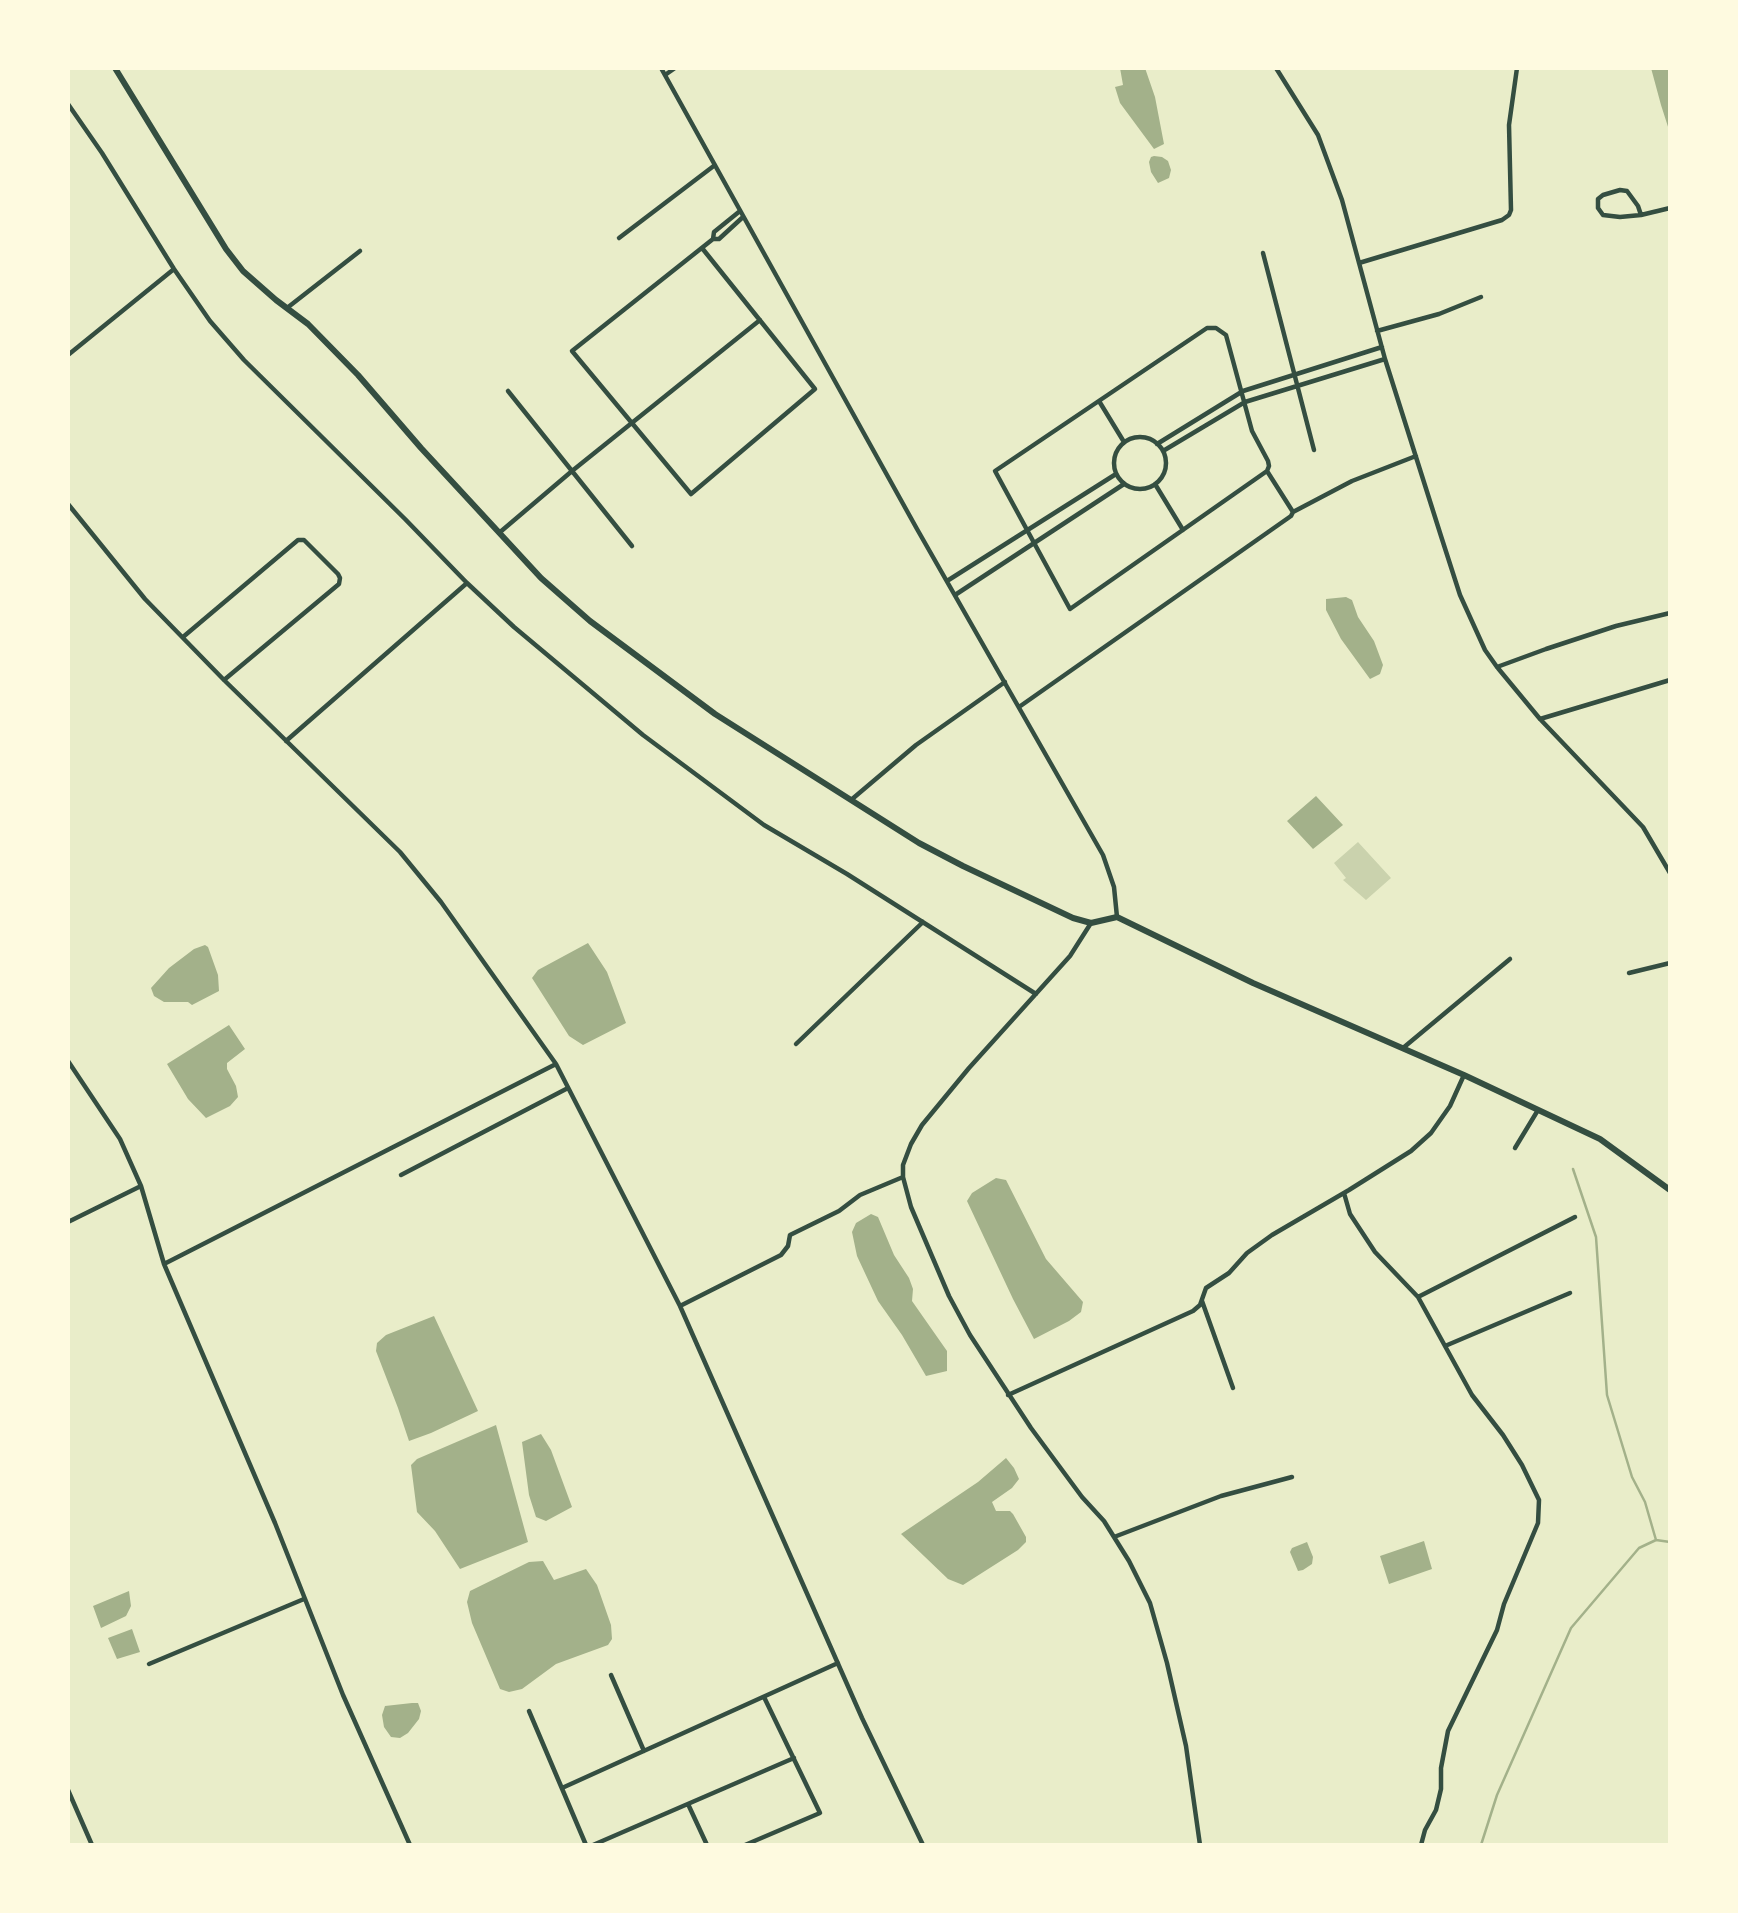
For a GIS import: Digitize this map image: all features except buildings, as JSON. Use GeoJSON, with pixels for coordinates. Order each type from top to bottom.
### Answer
{"type":"FeatureCollection","features":[{"type":"Feature","properties":{"kind":"street"},"geometry":{"type":"LineString","coordinates":[[114,68],[226,249],[243,271],[308,324],[358,375],[541,578],[590,621],[715,714],[919,843],[963,866],[1063,914],[1091,923],[1118,917],[1230,972],[1464,1075],[1600,1139],[1670,1190]]}},
{"type":"Feature","properties":{"kind":"street"},"geometry":{"type":"LineString","coordinates":[[661,68],[955,596],[1104,855],[1114,887],[1118,917]]}},
{"type":"Feature","properties":{"kind":"street"},"geometry":{"type":"LineString","coordinates":[[665,75],[675,68]]}},
{"type":"Feature","properties":{"kind":"street"},"geometry":{"type":"LineString","coordinates":[[1276,68],[1318,135],[1342,200],[1385,359],[1460,595],[1485,650],[1541,719],[1643,827],[1670,873]]}},
{"type":"Feature","properties":{"kind":"street"},"geometry":{"type":"LineString","coordinates":[[1359,263],[1502,220],[1509,215],[1509,125],[1517,68]]}},
{"type":"Feature","properties":{"kind":"street"},"geometry":{"type":"LineString","coordinates":[[68,104],[125,187],[174,269],[210,321],[244,360],[514,627],[643,735],[729,801],[1036,994]]}},
{"type":"Feature","properties":{"kind":"street"},"geometry":{"type":"LineString","coordinates":[[619,238],[715,165]]}},
{"type":"Feature","properties":{"kind":"street"},"geometry":{"type":"LineString","coordinates":[[1641,215],[1627,191],[1620,190],[1598,199],[1598,208],[1603,215],[1641,215],[1670,208]]}},
{"type":"Feature","properties":{"kind":"street"},"geometry":{"type":"LineString","coordinates":[[713,239],[714,232],[740,211]]}},
{"type":"Feature","properties":{"kind":"street"},"geometry":{"type":"LineString","coordinates":[[702,248],[815,388],[691,494],[572,351],[713,239],[719,239],[743,217]]}},
{"type":"Feature","properties":{"kind":"street"},"geometry":{"type":"LineString","coordinates":[[287,308],[360,251]]}},
{"type":"Feature","properties":{"kind":"street"},"geometry":{"type":"LineString","coordinates":[[1264,253],[1314,450]]}},
{"type":"Feature","properties":{"kind":"street"},"geometry":{"type":"LineString","coordinates":[[68,355],[174,269]]}},
{"type":"Feature","properties":{"kind":"street"},"geometry":{"type":"LineString","coordinates":[[1377,331],[1439,314],[1481,298]]}},
{"type":"Feature","properties":{"kind":"street"},"geometry":{"type":"LineString","coordinates":[[499,533],[760,320]]}},
{"type":"Feature","properties":{"kind":"street"},"geometry":{"type":"LineString","coordinates":[[1207,328],[1216,328],[1226,335],[1243,391],[1252,431],[1268,461],[1267,471],[1070,609],[995,471],[1207,328]]}},
{"type":"Feature","properties":{"kind":"street"},"geometry":{"type":"LineString","coordinates":[[1157,444],[1243,391],[1382,348]]}},
{"type":"Feature","properties":{"kind":"street"},"geometry":{"type":"LineString","coordinates":[[1163,451],[1245,402],[1385,359]]}},
{"type":"Feature","properties":{"kind":"street"},"geometry":{"type":"LineString","coordinates":[[508,391],[632,546]]}},
{"type":"Feature","properties":{"kind":"street"},"geometry":{"type":"LineString","coordinates":[[1099,401],[1124,442]]}},
{"type":"Feature","properties":{"kind":"street"},"geometry":{"type":"LineString","coordinates":[[1141,437],[1157,444],[1163,451],[1166,465],[1160,479],[1141,489],[1124,484],[1116,474],[1114,456],[1124,442],[1141,437]]}},
{"type":"Feature","properties":{"kind":"street"},"geometry":{"type":"LineString","coordinates":[[1019,707],[1293,512],[1352,481],[1416,456]]}},
{"type":"Feature","properties":{"kind":"street"},"geometry":{"type":"LineString","coordinates":[[1267,471],[1293,512]]}},
{"type":"Feature","properties":{"kind":"street"},"geometry":{"type":"LineString","coordinates":[[947,581],[1116,474]]}},
{"type":"Feature","properties":{"kind":"street"},"geometry":{"type":"LineString","coordinates":[[955,596],[1124,484]]}},
{"type":"Feature","properties":{"kind":"street"},"geometry":{"type":"LineString","coordinates":[[1155,484],[1183,530]]}},
{"type":"Feature","properties":{"kind":"street"},"geometry":{"type":"LineString","coordinates":[[68,504],[145,599],[400,852],[441,902],[556,1064],[680,1306],[838,1663],[923,1845]]}},
{"type":"Feature","properties":{"kind":"street"},"geometry":{"type":"LineString","coordinates":[[183,638],[299,540],[304,540],[338,574],[339,584],[224,680]]}},
{"type":"Feature","properties":{"kind":"street"},"geometry":{"type":"LineString","coordinates":[[286,741],[467,583]]}},
{"type":"Feature","properties":{"kind":"street"},"geometry":{"type":"LineString","coordinates":[[1497,667],[1593,634],[1670,613]]}},
{"type":"Feature","properties":{"kind":"street"},"geometry":{"type":"LineString","coordinates":[[1541,719],[1670,680]]}},
{"type":"Feature","properties":{"kind":"street"},"geometry":{"type":"LineString","coordinates":[[850,800],[916,745],[1005,681]]}},
{"type":"Feature","properties":{"kind":"street"},"geometry":{"type":"LineString","coordinates":[[796,1044],[923,922]]}},
{"type":"Feature","properties":{"kind":"street"},"geometry":{"type":"LineString","coordinates":[[1091,923],[1070,956],[969,1068],[922,1125],[907,1154],[903,1177],[911,1207],[950,1296],[988,1364],[1114,1537],[1150,1603],[1186,1746],[1200,1845]]}},
{"type":"Feature","properties":{"kind":"street"},"geometry":{"type":"LineString","coordinates":[[1402,1048],[1510,959]]}},
{"type":"Feature","properties":{"kind":"street"},"geometry":{"type":"LineString","coordinates":[[1629,973],[1670,963]]}},
{"type":"Feature","properties":{"kind":"street"},"geometry":{"type":"LineString","coordinates":[[68,1061],[120,1139],[141,1186],[164,1264],[275,1523],[343,1695],[410,1845]]}},
{"type":"Feature","properties":{"kind":"street"},"geometry":{"type":"LineString","coordinates":[[164,1264],[556,1064]]}},
{"type":"Feature","properties":{"kind":"street"},"geometry":{"type":"LineString","coordinates":[[1008,1395],[1193,1311],[1200,1305],[1206,1288],[1228,1273],[1247,1253],[1411,1151],[1431,1133],[1450,1106],[1464,1075]]}},
{"type":"Feature","properties":{"kind":"street"},"geometry":{"type":"LineString","coordinates":[[401,1175],[568,1088]]}},
{"type":"Feature","properties":{"kind":"street"},"geometry":{"type":"LineString","coordinates":[[1515,1148],[1538,1111]]}},
{"type":"Feature","properties":{"kind":"street"},"geometry":{"type":"LineString","coordinates":[[680,1306],[781,1255],[788,1246],[790,1235],[839,1210],[860,1195],[903,1177]]}},
{"type":"Feature","properties":{"kind":"street"},"geometry":{"type":"LineString","coordinates":[[68,1222],[141,1186]]}},
{"type":"Feature","properties":{"kind":"street"},"geometry":{"type":"LineString","coordinates":[[1345,1193],[1350,1214],[1375,1252],[1418,1297],[1472,1395],[1503,1435],[1539,1500],[1538,1523],[1504,1604],[1497,1630],[1448,1731],[1441,1768],[1441,1789],[1436,1810],[1425,1830],[1421,1845]]}},
{"type":"Feature","properties":{"kind":"street"},"geometry":{"type":"LineString","coordinates":[[1418,1297],[1575,1217]]}},
{"type":"Feature","properties":{"kind":"street"},"geometry":{"type":"LineString","coordinates":[[1445,1346],[1570,1293]]}},
{"type":"Feature","properties":{"kind":"street"},"geometry":{"type":"LineString","coordinates":[[1202,1300],[1233,1388]]}},
{"type":"Feature","properties":{"kind":"street"},"geometry":{"type":"LineString","coordinates":[[1114,1537],[1221,1496],[1292,1477]]}},
{"type":"Feature","properties":{"kind":"street"},"geometry":{"type":"LineString","coordinates":[[149,1664],[304,1599]]}},
{"type":"Feature","properties":{"kind":"street"},"geometry":{"type":"LineString","coordinates":[[562,1788],[838,1663]]}},
{"type":"Feature","properties":{"kind":"street"},"geometry":{"type":"LineString","coordinates":[[611,1675],[644,1751]]}},
{"type":"Feature","properties":{"kind":"street"},"geometry":{"type":"LineString","coordinates":[[745,1845],[820,1813],[764,1697]]}},
{"type":"Feature","properties":{"kind":"street"},"geometry":{"type":"LineString","coordinates":[[529,1711],[586,1845]]}},
{"type":"Feature","properties":{"kind":"street"},"geometry":{"type":"LineString","coordinates":[[593,1845],[794,1758]]}},
{"type":"Feature","properties":{"kind":"street"},"geometry":{"type":"LineString","coordinates":[[68,1790],[92,1845]]}},
{"type":"Feature","properties":{"kind":"street"},"geometry":{"type":"LineString","coordinates":[[688,1804],[707,1845]]}},
{"type":"Feature","properties":{"kind":"shaded area"},"geometry":{"type":"Polygon","coordinates":[[[1120,68],[1145,68],[1155,97],[1164,144],[1154,149],[1120,103],[1115,87],[1123,85],[1120,68]]]}},
{"type":"Feature","properties":{"kind":"shaded area"},"geometry":{"type":"Polygon","coordinates":[[[1651,68],[1670,68],[1670,133],[1661,105],[1651,68]]]}},
{"type":"Feature","properties":{"kind":"shaded area"},"geometry":{"type":"Polygon","coordinates":[[[1154,156],[1168,161],[1171,170],[1169,178],[1158,183],[1151,172],[1149,162],[1154,156]]]}},
{"type":"Feature","properties":{"kind":"shaded area"},"geometry":{"type":"Polygon","coordinates":[[[1346,597],[1352,600],[1358,617],[1374,641],[1383,665],[1380,674],[1370,679],[1341,639],[1326,610],[1326,599],[1346,597]]]}},
{"type":"Feature","properties":{"kind":"shaded area"},"geometry":{"type":"Polygon","coordinates":[[[1316,796],[1343,825],[1313,849],[1287,821],[1316,796]]]}},
{"type":"Feature","properties":{"kind":"shaded area"},"geometry":{"type":"Polygon","coordinates":[[[1358,842],[1391,878],[1366,900],[1343,880],[1346,878],[1334,863],[1358,842]]]}},
{"type":"Feature","properties":{"kind":"shaded area"},"geometry":{"type":"Polygon","coordinates":[[[588,943],[607,972],[626,1023],[583,1045],[569,1036],[532,978],[538,970],[588,943]]]}},
{"type":"Feature","properties":{"kind":"shaded area"},"geometry":{"type":"Polygon","coordinates":[[[205,945],[218,975],[219,991],[192,1005],[188,1002],[164,1002],[154,996],[151,988],[169,968],[194,949],[205,945]]]}},
{"type":"Feature","properties":{"kind":"shaded area"},"geometry":{"type":"Polygon","coordinates":[[[229,1025],[245,1049],[227,1063],[238,1097],[230,1106],[206,1118],[188,1099],[167,1064],[229,1025]]]}},
{"type":"Feature","properties":{"kind":"shaded area"},"geometry":{"type":"Polygon","coordinates":[[[996,1178],[1006,1180],[1046,1259],[1083,1302],[1081,1312],[1034,1339],[967,1201],[972,1193],[996,1178]]]}},
{"type":"Feature","properties":{"kind":"shaded area"},"geometry":{"type":"Polygon","coordinates":[[[871,1214],[878,1217],[894,1255],[909,1278],[913,1289],[912,1301],[947,1351],[947,1371],[926,1376],[878,1301],[857,1256],[852,1232],[856,1223],[871,1214]]]}},
{"type":"Feature","properties":{"kind":"shaded area"},"geometry":{"type":"Polygon","coordinates":[[[434,1316],[478,1411],[409,1441],[376,1351],[377,1343],[386,1335],[434,1316]]]}},
{"type":"Feature","properties":{"kind":"shaded area"},"geometry":{"type":"Polygon","coordinates":[[[496,1425],[528,1542],[460,1569],[435,1531],[417,1512],[411,1465],[417,1459],[496,1425]]]}},
{"type":"Feature","properties":{"kind":"shaded area"},"geometry":{"type":"Polygon","coordinates":[[[541,1434],[551,1450],[572,1507],[546,1521],[536,1517],[529,1495],[522,1442],[541,1434]]]}},
{"type":"Feature","properties":{"kind":"shaded area"},"geometry":{"type":"Polygon","coordinates":[[[1006,1458],[1019,1479],[1012,1488],[992,1502],[996,1511],[1010,1511],[1013,1514],[1026,1537],[1026,1542],[963,1585],[948,1579],[901,1534],[978,1482],[1006,1458]]]}},
{"type":"Feature","properties":{"kind":"shaded area"},"geometry":{"type":"Polygon","coordinates":[[[1424,1541],[1432,1569],[1389,1584],[1380,1556],[1424,1541]]]}},
{"type":"Feature","properties":{"kind":"shaded area"},"geometry":{"type":"Polygon","coordinates":[[[1307,1542],[1313,1557],[1312,1564],[1298,1571],[1290,1552],[1292,1548],[1307,1542]]]}},
{"type":"Feature","properties":{"kind":"shaded area"},"geometry":{"type":"Polygon","coordinates":[[[543,1561],[554,1580],[586,1569],[597,1585],[611,1625],[612,1639],[608,1645],[556,1664],[522,1689],[509,1692],[500,1689],[472,1623],[467,1602],[470,1591],[529,1562],[543,1561]]]}},
{"type":"Feature","properties":{"kind":"shaded area"},"geometry":{"type":"Polygon","coordinates":[[[129,1591],[131,1606],[126,1616],[101,1628],[93,1606],[129,1591]]]}},
{"type":"Feature","properties":{"kind":"shaded area"},"geometry":{"type":"Polygon","coordinates":[[[132,1629],[140,1652],[117,1659],[108,1638],[132,1629]]]}},
{"type":"Feature","properties":{"kind":"shaded area"},"geometry":{"type":"Polygon","coordinates":[[[418,1703],[421,1711],[419,1719],[408,1733],[400,1738],[391,1737],[384,1727],[382,1715],[385,1706],[418,1703]]]}},
{"type":"Feature","properties":{"kind":"waterway"},"geometry":{"type":"LineString","coordinates":[[1573,1169],[1596,1237],[1607,1395],[1632,1477],[1645,1502],[1656,1540]]}},
{"type":"Feature","properties":{"kind":"waterway"},"geometry":{"type":"LineString","coordinates":[[1481,1845],[1497,1795],[1571,1628],[1639,1548],[1656,1540],[1670,1542]]}}]}
